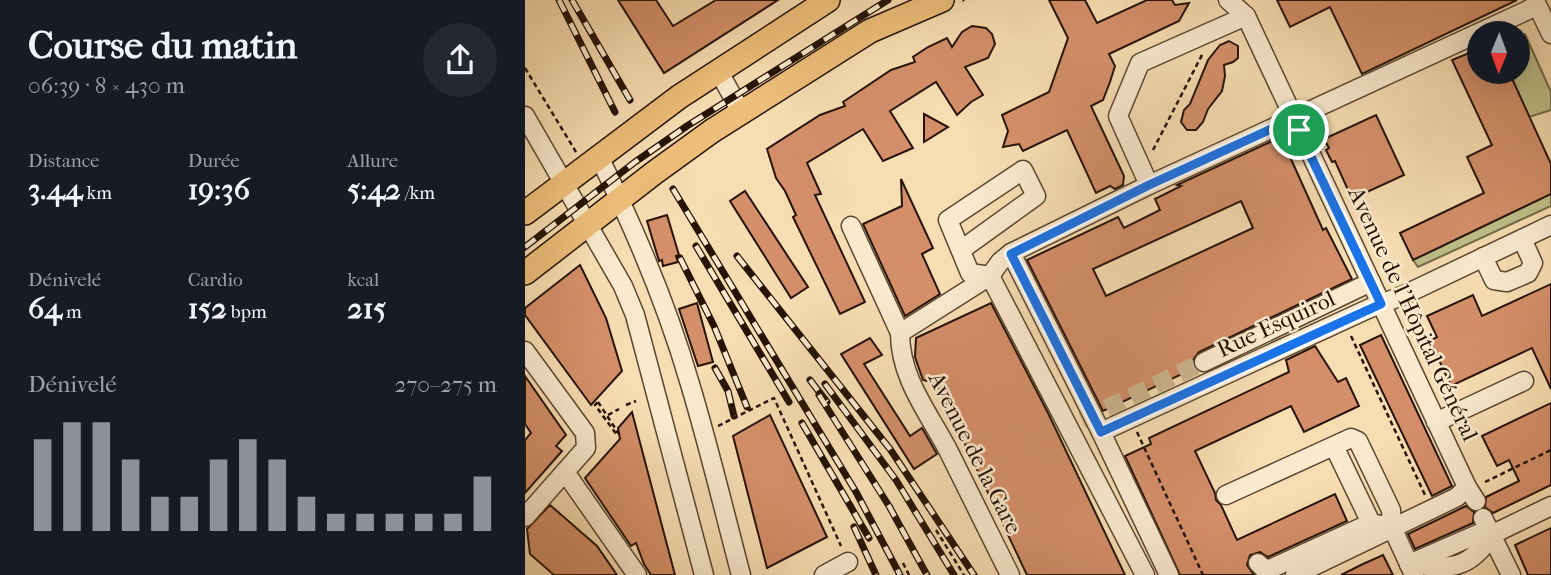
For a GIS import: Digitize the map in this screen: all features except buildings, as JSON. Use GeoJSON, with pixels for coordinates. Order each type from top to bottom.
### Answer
{"type":"FeatureCollection","features":[{"type":"Feature","properties":{"kind":"main road"},"geometry":{"type":"LineString","coordinates":[[525,213],[563,182],[588,155],[828,0]]}},
{"type":"Feature","properties":{"kind":"main road"},"geometry":{"type":"LineString","coordinates":[[525,273],[587,223],[741,112],[870,31],[942,0]]}},
{"type":"Feature","properties":{"kind":"street","name":"Avenue de l'Hôpital Général"},"geometry":{"type":"LineString","coordinates":[[1227,0],[1246,8],[1293,119],[1511,575]]}},
{"type":"Feature","properties":{"kind":"street"},"geometry":{"type":"LineString","coordinates":[[1146,177],[1118,116],[1140,63],[1216,29],[1246,8]]}},
{"type":"Feature","properties":{"kind":"street"},"geometry":{"type":"LineString","coordinates":[[900,333],[990,276],[1000,262],[1011,254],[1146,177],[1293,119],[1538,15]]}},
{"type":"Feature","properties":{"kind":"street"},"geometry":{"type":"LineString","coordinates":[[718,70],[741,112]]}},
{"type":"Feature","properties":{"kind":"street"},"geometry":{"type":"LineString","coordinates":[[525,117],[627,294],[641,331],[704,575]]}},
{"type":"Feature","properties":{"kind":"street"},"geometry":{"type":"LineString","coordinates":[[588,155],[620,199],[661,296],[690,383],[741,575]]}},
{"type":"Feature","properties":{"kind":"street"},"geometry":{"type":"LineString","coordinates":[[961,250],[1036,196],[1023,170],[948,220],[970,273],[990,276]]}},
{"type":"Feature","properties":{"kind":"street","name":"Rue Esquirol"},"geometry":{"type":"LineString","coordinates":[[1101,432],[1551,225]]}},
{"type":"Feature","properties":{"kind":"street","name":"Avenue de la Gare"},"geometry":{"type":"LineString","coordinates":[[851,226],[900,333],[903,362],[909,381],[946,447],[1010,575]]}},
{"type":"Feature","properties":{"kind":"street"},"geometry":{"type":"LineString","coordinates":[[1483,257],[1494,279],[1507,282],[1528,273],[1532,263],[1522,239]]}},
{"type":"Feature","properties":{"kind":"street"},"geometry":{"type":"LineString","coordinates":[[1011,254],[1101,432],[1169,575]]}},
{"type":"Feature","properties":{"kind":"street"},"geometry":{"type":"LineString","coordinates":[[990,276],[1075,424],[1145,575]]}},
{"type":"Feature","properties":{"kind":"street"},"geometry":{"type":"LineString","coordinates":[[1204,362],[1371,282]]}},
{"type":"Feature","properties":{"kind":"street"},"geometry":{"type":"LineString","coordinates":[[525,351],[585,433],[586,448],[525,517]]}},
{"type":"Feature","properties":{"kind":"street"},"geometry":{"type":"LineString","coordinates":[[1436,422],[1524,381]]}},
{"type":"Feature","properties":{"kind":"street"},"geometry":{"type":"LineString","coordinates":[[1226,495],[1350,438],[1358,442],[1391,510],[1392,527],[1412,570],[1480,533],[1493,534],[1551,506]]}},
{"type":"Feature","properties":{"kind":"street"},"geometry":{"type":"LineString","coordinates":[[1334,446],[1371,523]]}},
{"type":"Feature","properties":{"kind":"street"},"geometry":{"type":"LineString","coordinates":[[565,472],[636,575]]}},
{"type":"Feature","properties":{"kind":"street"},"geometry":{"type":"LineString","coordinates":[[1295,575],[1457,497],[1475,502]]}},
{"type":"Feature","properties":{"kind":"street"},"geometry":{"type":"LineString","coordinates":[[1258,563],[1263,568],[1271,569],[1371,523],[1392,527]]}},
{"type":"Feature","properties":{"kind":"street"},"geometry":{"type":"LineString","coordinates":[[824,575],[849,562]]}},
{"type":"Feature","properties":{"kind":"path"},"geometry":{"type":"LineString","coordinates":[[1146,177],[1216,29]]}},
{"type":"Feature","properties":{"kind":"path"},"geometry":{"type":"LineString","coordinates":[[525,68],[568,140],[588,155]]}},
{"type":"Feature","properties":{"kind":"path"},"geometry":{"type":"LineString","coordinates":[[1343,320],[1432,509]]}},
{"type":"Feature","properties":{"kind":"path"},"geometry":{"type":"LineString","coordinates":[[703,433],[774,398],[849,562]]}},
{"type":"Feature","properties":{"kind":"path"},"geometry":{"type":"LineString","coordinates":[[626,405],[636,401]]}},
{"type":"Feature","properties":{"kind":"path"},"geometry":{"type":"LineString","coordinates":[[599,402],[608,415],[619,434],[617,435],[595,405],[599,402]]}},
{"type":"Feature","properties":{"kind":"path"},"geometry":{"type":"LineString","coordinates":[[608,415],[619,409]]}},
{"type":"Feature","properties":{"kind":"path"},"geometry":{"type":"LineString","coordinates":[[1131,418],[1203,575]]}},
{"type":"Feature","properties":{"kind":"path"},"geometry":{"type":"LineString","coordinates":[[1475,502],[1479,484],[1551,450]]}},
{"type":"Feature","properties":{"kind":"path"},"geometry":{"type":"LineString","coordinates":[[936,530],[964,575]]}},
{"type":"Feature","properties":{"kind":"path"},"geometry":{"type":"LineString","coordinates":[[903,563],[909,575]]}},
{"type":"Feature","properties":{"kind":"green space"},"geometry":{"type":"Polygon","coordinates":[[[1530,45],[1551,92],[1551,110],[1529,117],[1514,84],[1530,84],[1530,45]]]}},
{"type":"Feature","properties":{"kind":"green space"},"geometry":{"type":"Polygon","coordinates":[[[1551,194],[1551,206],[1418,267],[1413,260],[1551,194]]]}},
{"type":"Feature","properties":{"kind":"tunnel"},"geometry":{"type":"LineString","coordinates":[[1082,420],[1204,362]]}},
{"type":"Feature","properties":{"kind":"railway"},"geometry":{"type":"LineString","coordinates":[[559,0],[615,112]]}},
{"type":"Feature","properties":{"kind":"railway"},"geometry":{"type":"LineString","coordinates":[[572,0],[630,100]]}},
{"type":"Feature","properties":{"kind":"railway"},"geometry":{"type":"LineString","coordinates":[[525,247],[635,162],[687,126],[888,0]]}},
{"type":"Feature","properties":{"kind":"railway"},"geometry":{"type":"LineString","coordinates":[[673,189],[856,492],[900,575]]}},
{"type":"Feature","properties":{"kind":"railway"},"geometry":{"type":"LineString","coordinates":[[696,246],[789,402]]}},
{"type":"Feature","properties":{"kind":"railway"},"geometry":{"type":"LineString","coordinates":[[737,256],[890,449],[974,575]]}},
{"type":"Feature","properties":{"kind":"railway"},"geometry":{"type":"LineString","coordinates":[[680,258],[714,326],[747,407]]}},
{"type":"Feature","properties":{"kind":"railway"},"geometry":{"type":"LineString","coordinates":[[715,368],[728,391],[734,416]]}},
{"type":"Feature","properties":{"kind":"railway"},"geometry":{"type":"LineString","coordinates":[[810,380],[827,402]]}},
{"type":"Feature","properties":{"kind":"railway"},"geometry":{"type":"LineString","coordinates":[[825,384],[896,480],[954,575]]}},
{"type":"Feature","properties":{"kind":"railway"},"geometry":{"type":"LineString","coordinates":[[819,395],[889,506],[927,575]]}},
{"type":"Feature","properties":{"kind":"railway"},"geometry":{"type":"LineString","coordinates":[[802,423],[869,538]]}},
{"type":"Feature","properties":{"kind":"railway"},"geometry":{"type":"LineString","coordinates":[[854,527],[876,575]]}},
{"type":"Feature","properties":{"kind":"route"},"geometry":{"type":"LineString","coordinates":[[1293,119],[1299,130],[1381,304],[1101,432],[1011,254],[1149,185],[1293,119]]}}]}
